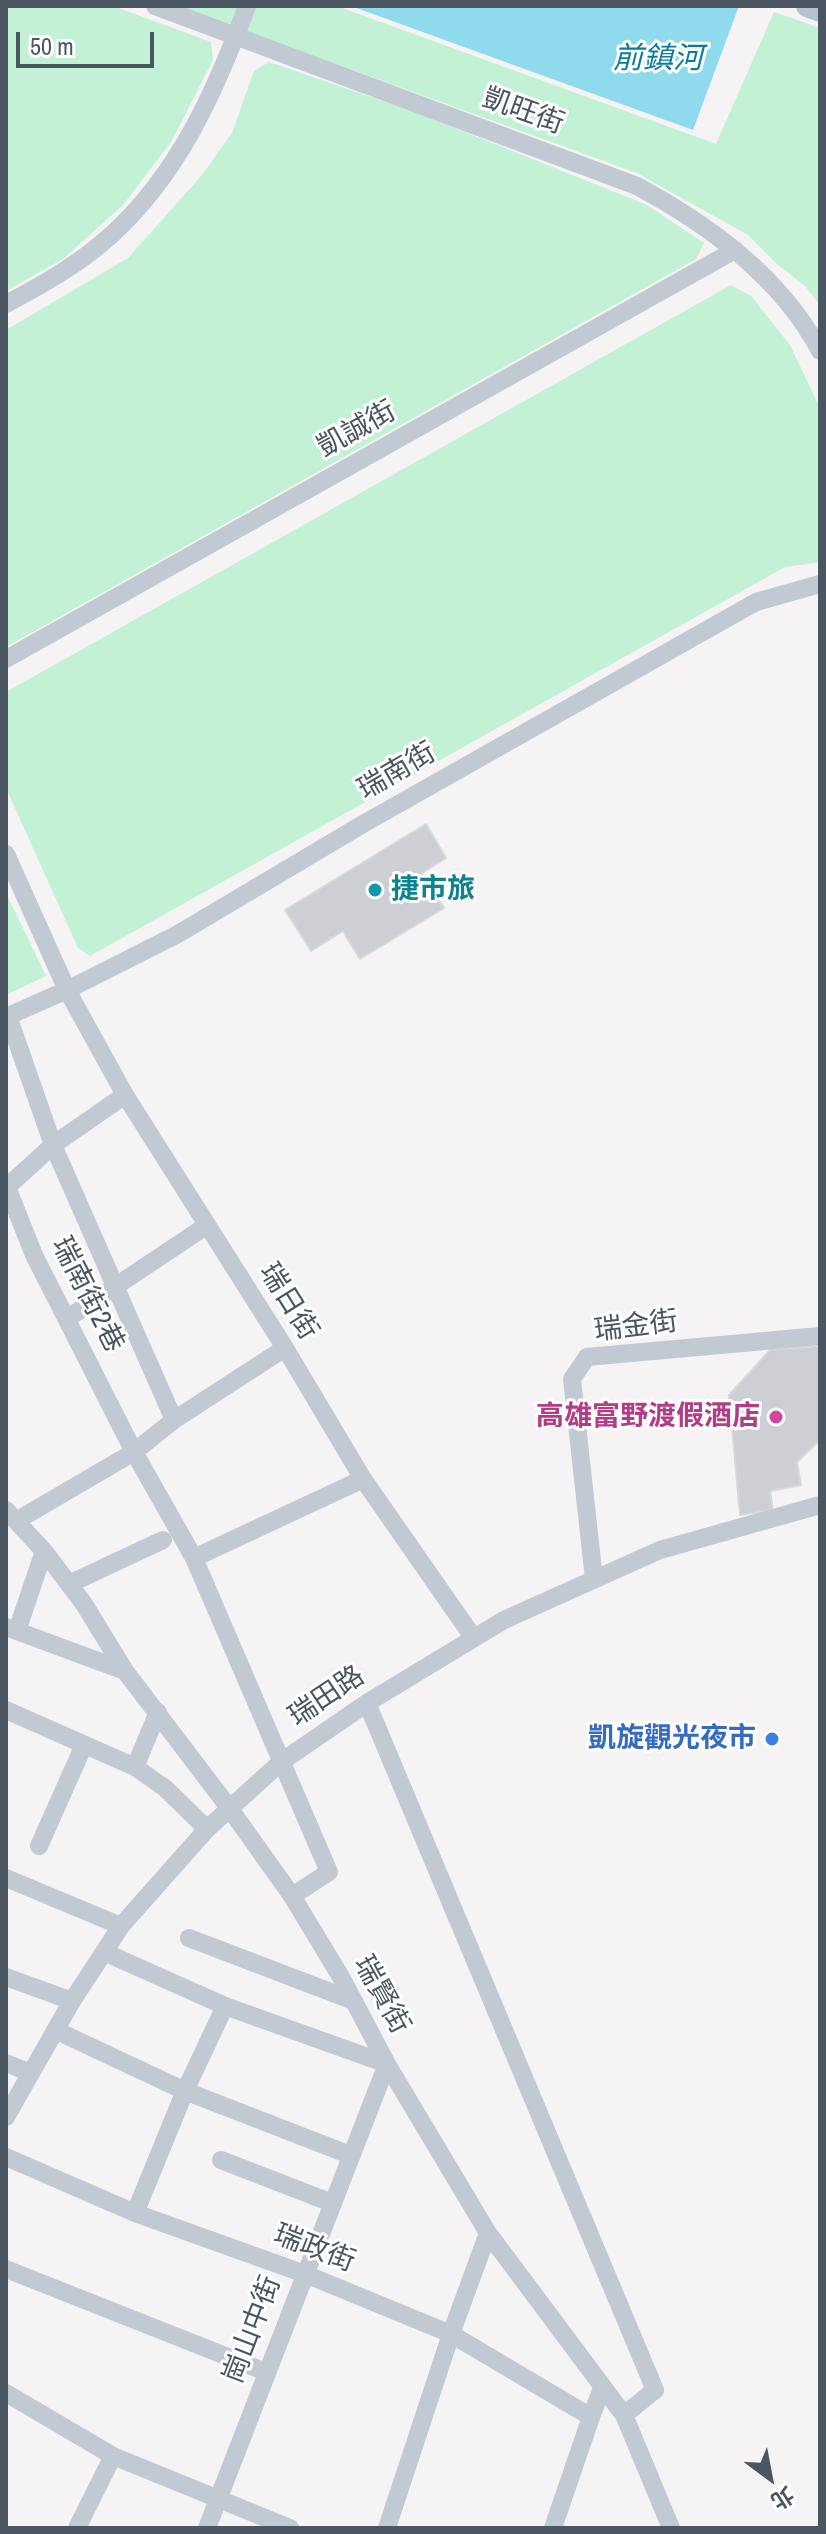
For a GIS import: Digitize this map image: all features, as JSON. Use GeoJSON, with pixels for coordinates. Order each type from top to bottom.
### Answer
{"type":"FeatureCollection","features":[{"type":"Feature","properties":{"kind":"main road"},"geometry":{"type":"LineString","coordinates":[[807,6],[820,11]]}},
{"type":"Feature","properties":{"kind":"street","name":"凱旺街"},"geometry":{"type":"LineString","coordinates":[[155,6],[616,177],[670,204],[735,250],[795,312],[820,351]]}},
{"type":"Feature","properties":{"kind":"street"},"geometry":{"type":"LineString","coordinates":[[6,304],[110,237],[160,180],[209,101],[247,6]]}},
{"type":"Feature","properties":{"kind":"street","name":"凱誠街"},"geometry":{"type":"LineString","coordinates":[[6,659],[735,250]]}},
{"type":"Feature","properties":{"kind":"street","name":"瑞南街"},"geometry":{"type":"LineString","coordinates":[[7,1016],[67,990],[178,934],[432,784],[756,602],[820,584]]}},
{"type":"Feature","properties":{"kind":"street","name":"瑞日街"},"geometry":{"type":"LineString","coordinates":[[6,854],[67,990],[125,1095],[285,1348],[363,1479],[473,1637]]}},
{"type":"Feature","properties":{"kind":"street"},"geometry":{"type":"LineString","coordinates":[[7,1016],[53,1145],[174,1420]]}},
{"type":"Feature","properties":{"kind":"street","name":"瑞南街2巷"},"geometry":{"type":"LineString","coordinates":[[125,1095],[53,1145],[7,1187],[34,1255],[134,1452],[194,1558],[329,1872],[292,1896]]}},
{"type":"Feature","properties":{"kind":"street"},"geometry":{"type":"LineString","coordinates":[[68,1318],[206,1226]]}},
{"type":"Feature","properties":{"kind":"street","name":"瑞金街"},"geometry":{"type":"LineString","coordinates":[[594,1579],[572,1379],[587,1357],[820,1336]]}},
{"type":"Feature","properties":{"kind":"street"},"geometry":{"type":"LineString","coordinates":[[11,1516],[134,1452],[174,1420],[285,1348]]}},
{"type":"Feature","properties":{"kind":"street"},"geometry":{"type":"LineString","coordinates":[[194,1558],[363,1479]]}},
{"type":"Feature","properties":{"kind":"street","name":"瑞田路"},"geometry":{"type":"LineString","coordinates":[[6,2117],[72,2001],[121,1926],[207,1829],[281,1762],[367,1703],[504,1620],[660,1550],[820,1505]]}},
{"type":"Feature","properties":{"kind":"street","name":"瑞賢街"},"geometry":{"type":"LineString","coordinates":[[11,1516],[69,1584],[125,1671],[292,1896],[488,2233],[624,2415],[671,2528]]}},
{"type":"Feature","properties":{"kind":"street"},"geometry":{"type":"LineString","coordinates":[[69,1584],[163,1540]]}},
{"type":"Feature","properties":{"kind":"street"},"geometry":{"type":"LineString","coordinates":[[44,1551],[12,1629],[125,1671]]}},
{"type":"Feature","properties":{"kind":"street"},"geometry":{"type":"LineString","coordinates":[[367,1703],[655,2390],[624,2415]]}},
{"type":"Feature","properties":{"kind":"street"},"geometry":{"type":"LineString","coordinates":[[6,1710],[135,1767],[165,1788],[207,1829]]}},
{"type":"Feature","properties":{"kind":"street"},"geometry":{"type":"LineString","coordinates":[[135,1767],[158,1712]]}},
{"type":"Feature","properties":{"kind":"street"},"geometry":{"type":"LineString","coordinates":[[39,1846],[84,1745]]}},
{"type":"Feature","properties":{"kind":"street"},"geometry":{"type":"LineString","coordinates":[[6,1878],[121,1926]]}},
{"type":"Feature","properties":{"kind":"street"},"geometry":{"type":"LineString","coordinates":[[189,1938],[354,2001]]}},
{"type":"Feature","properties":{"kind":"street"},"geometry":{"type":"LineString","coordinates":[[104,1952],[225,2006],[387,2064]]}},
{"type":"Feature","properties":{"kind":"street"},"geometry":{"type":"LineString","coordinates":[[6,1977],[72,2001]]}},
{"type":"Feature","properties":{"kind":"street"},"geometry":{"type":"LineString","coordinates":[[135,2213],[185,2091],[225,2006]]}},
{"type":"Feature","properties":{"kind":"street"},"geometry":{"type":"LineString","coordinates":[[55,2030],[185,2091],[350,2155]]}},
{"type":"Feature","properties":{"kind":"street"},"geometry":{"type":"LineString","coordinates":[[6,2063],[31,2073]]}},
{"type":"Feature","properties":{"kind":"street","name":"崗山中街"},"geometry":{"type":"LineString","coordinates":[[207,2528],[387,2064]]}},
{"type":"Feature","properties":{"kind":"street","name":"瑞政街"},"geometry":{"type":"LineString","coordinates":[[6,2157],[135,2213],[305,2274],[451,2334],[591,2417]]}},
{"type":"Feature","properties":{"kind":"street"},"geometry":{"type":"LineString","coordinates":[[221,2160],[332,2203]]}},
{"type":"Feature","properties":{"kind":"street"},"geometry":{"type":"LineString","coordinates":[[387,2528],[488,2233]]}},
{"type":"Feature","properties":{"kind":"street"},"geometry":{"type":"LineString","coordinates":[[6,2269],[266,2372]]}},
{"type":"Feature","properties":{"kind":"street"},"geometry":{"type":"LineString","coordinates":[[553,2528],[602,2388]]}},
{"type":"Feature","properties":{"kind":"street"},"geometry":{"type":"LineString","coordinates":[[6,2393],[113,2456],[290,2528]]}},
{"type":"Feature","properties":{"kind":"street"},"geometry":{"type":"LineString","coordinates":[[77,2528],[113,2456]]}},
{"type":"Feature","properties":{"kind":"green space"},"geometry":{"type":"Polygon","coordinates":[[[6,6],[113,6],[211,42],[213,60],[171,142],[123,205],[63,259],[6,291],[6,6]]]}},
{"type":"Feature","properties":{"kind":"green space"},"geometry":{"type":"Polygon","coordinates":[[[176,6],[337,6],[716,144],[774,12],[820,28],[820,305],[805,286],[748,235],[637,173],[176,6]]]}},
{"type":"Feature","properties":{"kind":"green space"},"geometry":{"type":"Polygon","coordinates":[[[269,62],[415,112],[647,205],[704,243],[696,259],[6,647],[6,330],[128,258],[202,175],[232,133],[254,71],[269,62]]]}},
{"type":"Feature","properties":{"kind":"green space"},"geometry":{"type":"Polygon","coordinates":[[[731,285],[751,296],[790,345],[820,408],[820,562],[785,567],[90,956],[78,948],[6,788],[6,692],[731,285]]]}},
{"type":"Feature","properties":{"kind":"green space"},"geometry":{"type":"Polygon","coordinates":[[[6,893],[46,976],[6,995],[6,893]]]}},
{"type":"Feature","properties":{"kind":"water","name":"前鎮河"},"geometry":{"type":"Polygon","coordinates":[[[351,6],[739,6],[693,130],[351,6]]]}},
{"type":"Feature","properties":{"kind":"building","name":"捷市旅"},"geometry":{"type":"Polygon","coordinates":[[[426,824],[446,858],[422,873],[444,908],[360,959],[343,931],[311,951],[285,910],[426,824]]]}},
{"type":"Feature","properties":{"kind":"building","name":"高雄富野渡假酒店"},"geometry":{"type":"Polygon","coordinates":[[[820,1346],[820,1440],[797,1462],[801,1485],[770,1491],[773,1510],[740,1515],[729,1395],[770,1350],[820,1346]]]}},
{"type":"Feature","properties":{"kind":"place","name":"捷市旅"},"geometry":{"type":"Point","coordinates":[375,890]}},
{"type":"Feature","properties":{"kind":"place","name":"高雄富野渡假酒店"},"geometry":{"type":"Point","coordinates":[776,1417]}},
{"type":"Feature","properties":{"kind":"place","name":"凱旋觀光夜市"},"geometry":{"type":"Point","coordinates":[772,1739]}}]}
